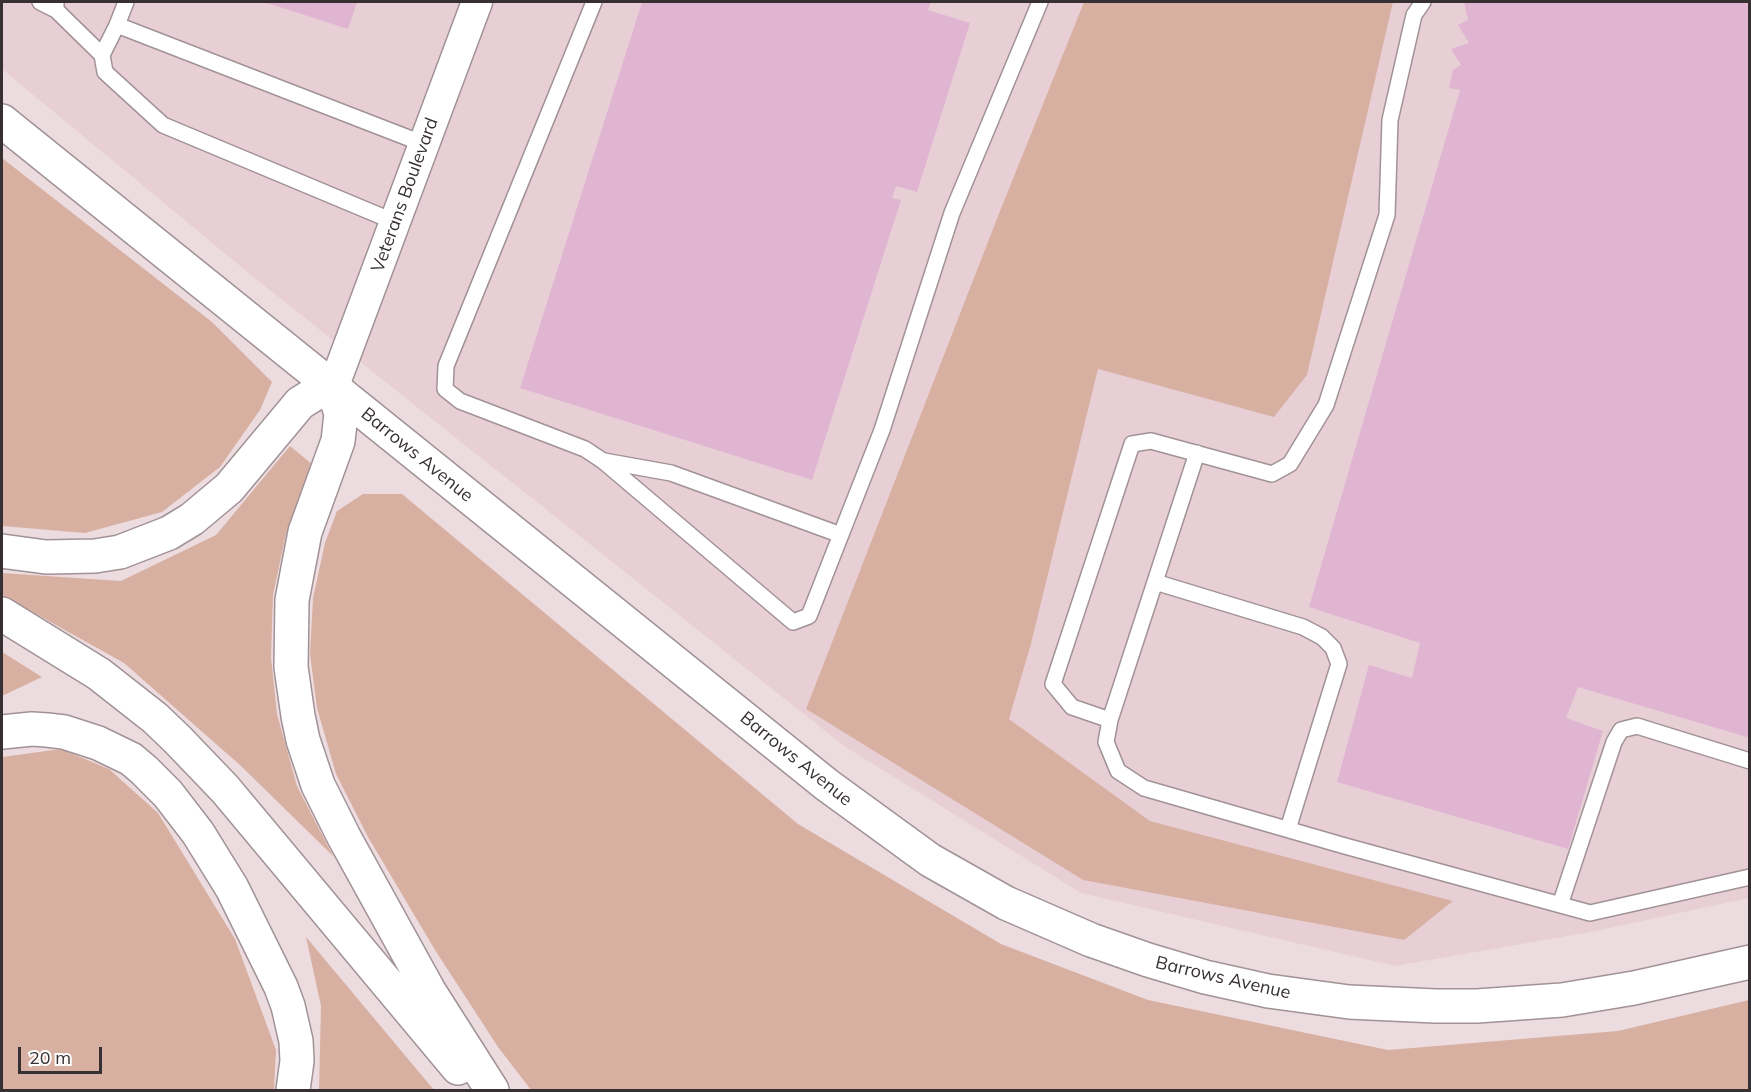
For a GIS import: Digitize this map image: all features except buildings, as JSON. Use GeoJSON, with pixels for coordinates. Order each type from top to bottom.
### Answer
{"type":"FeatureCollection","features":[{"type":"Feature","properties":{"kind":"main road","name":"Barrows Avenue"},"geometry":{"type":"LineString","coordinates":[[2,121],[855,807],[930,861],[981,890],[1062,928],[1148,960],[1205,977],[1304,997],[1392,1005],[1477,1006],[1562,1000],[1634,988],[1749,962]]}},
{"type":"Feature","properties":{"kind":"main road"},"geometry":{"type":"LineString","coordinates":[[2,551],[46,557],[95,556],[120,552],[169,533],[192,519],[229,488],[300,403],[321,390],[333,388],[341,414],[338,441],[305,532],[292,600],[291,667],[303,740],[318,785],[354,856],[424,982],[492,1090]]}},
{"type":"Feature","properties":{"kind":"main road"},"geometry":{"type":"LineString","coordinates":[[2,614],[99,674],[155,718],[185,747],[225,789],[476,1090]]}},
{"type":"Feature","properties":{"kind":"main road"},"geometry":{"type":"LineString","coordinates":[[2,732],[47,730],[64,732],[98,743],[131,759],[168,794],[198,833],[232,888],[280,987],[288,1006],[296,1041],[297,1061],[293,1090]]}},
{"type":"Feature","properties":{"kind":"street","name":"Veterans Boulevard"},"geometry":{"type":"LineString","coordinates":[[333,388],[477,2]]}},
{"type":"Feature","properties":{"kind":"lane"},"geometry":{"type":"LineString","coordinates":[[40,2],[56,6],[102,55],[105,72],[163,125],[395,222]]}},
{"type":"Feature","properties":{"kind":"lane"},"geometry":{"type":"LineString","coordinates":[[102,55],[126,2]]}},
{"type":"Feature","properties":{"kind":"lane"},"geometry":{"type":"LineString","coordinates":[[594,2],[447,366],[445,389],[460,401],[585,449],[603,461],[793,622],[809,616],[841,536],[882,430],[952,213],[1040,2]]}},
{"type":"Feature","properties":{"kind":"lane"},"geometry":{"type":"LineString","coordinates":[[1110,720],[1071,707],[1053,684],[1132,444],[1151,441],[1272,474],[1290,464],[1326,405],[1387,215],[1390,120],[1414,15],[1423,2]]}},
{"type":"Feature","properties":{"kind":"lane"},"geometry":{"type":"LineString","coordinates":[[117,25],[424,144]]}},
{"type":"Feature","properties":{"kind":"lane"},"geometry":{"type":"LineString","coordinates":[[1197,453],[1110,720],[1106,742],[1118,771],[1144,788],[1590,913],[1749,877]]}},
{"type":"Feature","properties":{"kind":"lane"},"geometry":{"type":"LineString","coordinates":[[603,461],[671,473],[841,536]]}},
{"type":"Feature","properties":{"kind":"lane"},"geometry":{"type":"LineString","coordinates":[[1155,582],[1303,627],[1322,637],[1333,648],[1339,664],[1288,829]]}},
{"type":"Feature","properties":{"kind":"lane"},"geometry":{"type":"LineString","coordinates":[[1560,905],[1614,742],[1621,730],[1637,726],[1749,761]]}},
{"type":"Feature","properties":{"kind":"shaded area"},"geometry":{"type":"Polygon","coordinates":[[[2,2],[1084,2],[806,709],[1083,880],[1453,901],[1150,821],[1009,719],[1031,644],[1098,369],[1274,416],[1307,375],[1393,2],[1749,2],[1749,898],[1591,932],[1395,966],[1081,893],[844,746],[257,280],[2,69],[2,2]]]}},
{"type":"Feature","properties":{"kind":"shaded area"},"geometry":{"type":"Polygon","coordinates":[[[1084,2],[1393,2],[1307,375],[1274,417],[1098,369],[1031,644],[1009,719],[1150,821],[1453,901],[1404,940],[1083,880],[806,709],[1084,2]]]}},
{"type":"Feature","properties":{"kind":"shaded area"},"geometry":{"type":"Polygon","coordinates":[[[2,158],[212,322],[272,382],[260,410],[220,467],[162,512],[85,533],[2,526],[2,158]]]}},
{"type":"Feature","properties":{"kind":"shaded area"},"geometry":{"type":"Polygon","coordinates":[[[290,446],[313,465],[286,534],[273,595],[271,657],[277,714],[297,786],[333,856],[241,766],[124,663],[2,595],[2,573],[121,581],[216,535],[290,446]]]}},
{"type":"Feature","properties":{"kind":"shaded area"},"geometry":{"type":"Polygon","coordinates":[[[363,494],[402,494],[798,824],[1001,944],[1148,1000],[1388,1050],[1618,1031],[1749,1000],[1749,1090],[531,1090],[498,1047],[435,950],[368,837],[336,774],[317,708],[310,654],[313,598],[325,543],[337,511],[363,494]]]}},
{"type":"Feature","properties":{"kind":"shaded area"},"geometry":{"type":"Polygon","coordinates":[[[2,652],[42,677],[2,696],[2,652]]]}},
{"type":"Feature","properties":{"kind":"shaded area"},"geometry":{"type":"Polygon","coordinates":[[[61,749],[109,769],[158,813],[235,939],[276,1050],[274,1090],[2,1090],[2,757],[61,749]]]}},
{"type":"Feature","properties":{"kind":"shaded area"},"geometry":{"type":"Polygon","coordinates":[[[306,937],[434,1090],[319,1090],[321,1006],[306,937]]]}}]}
